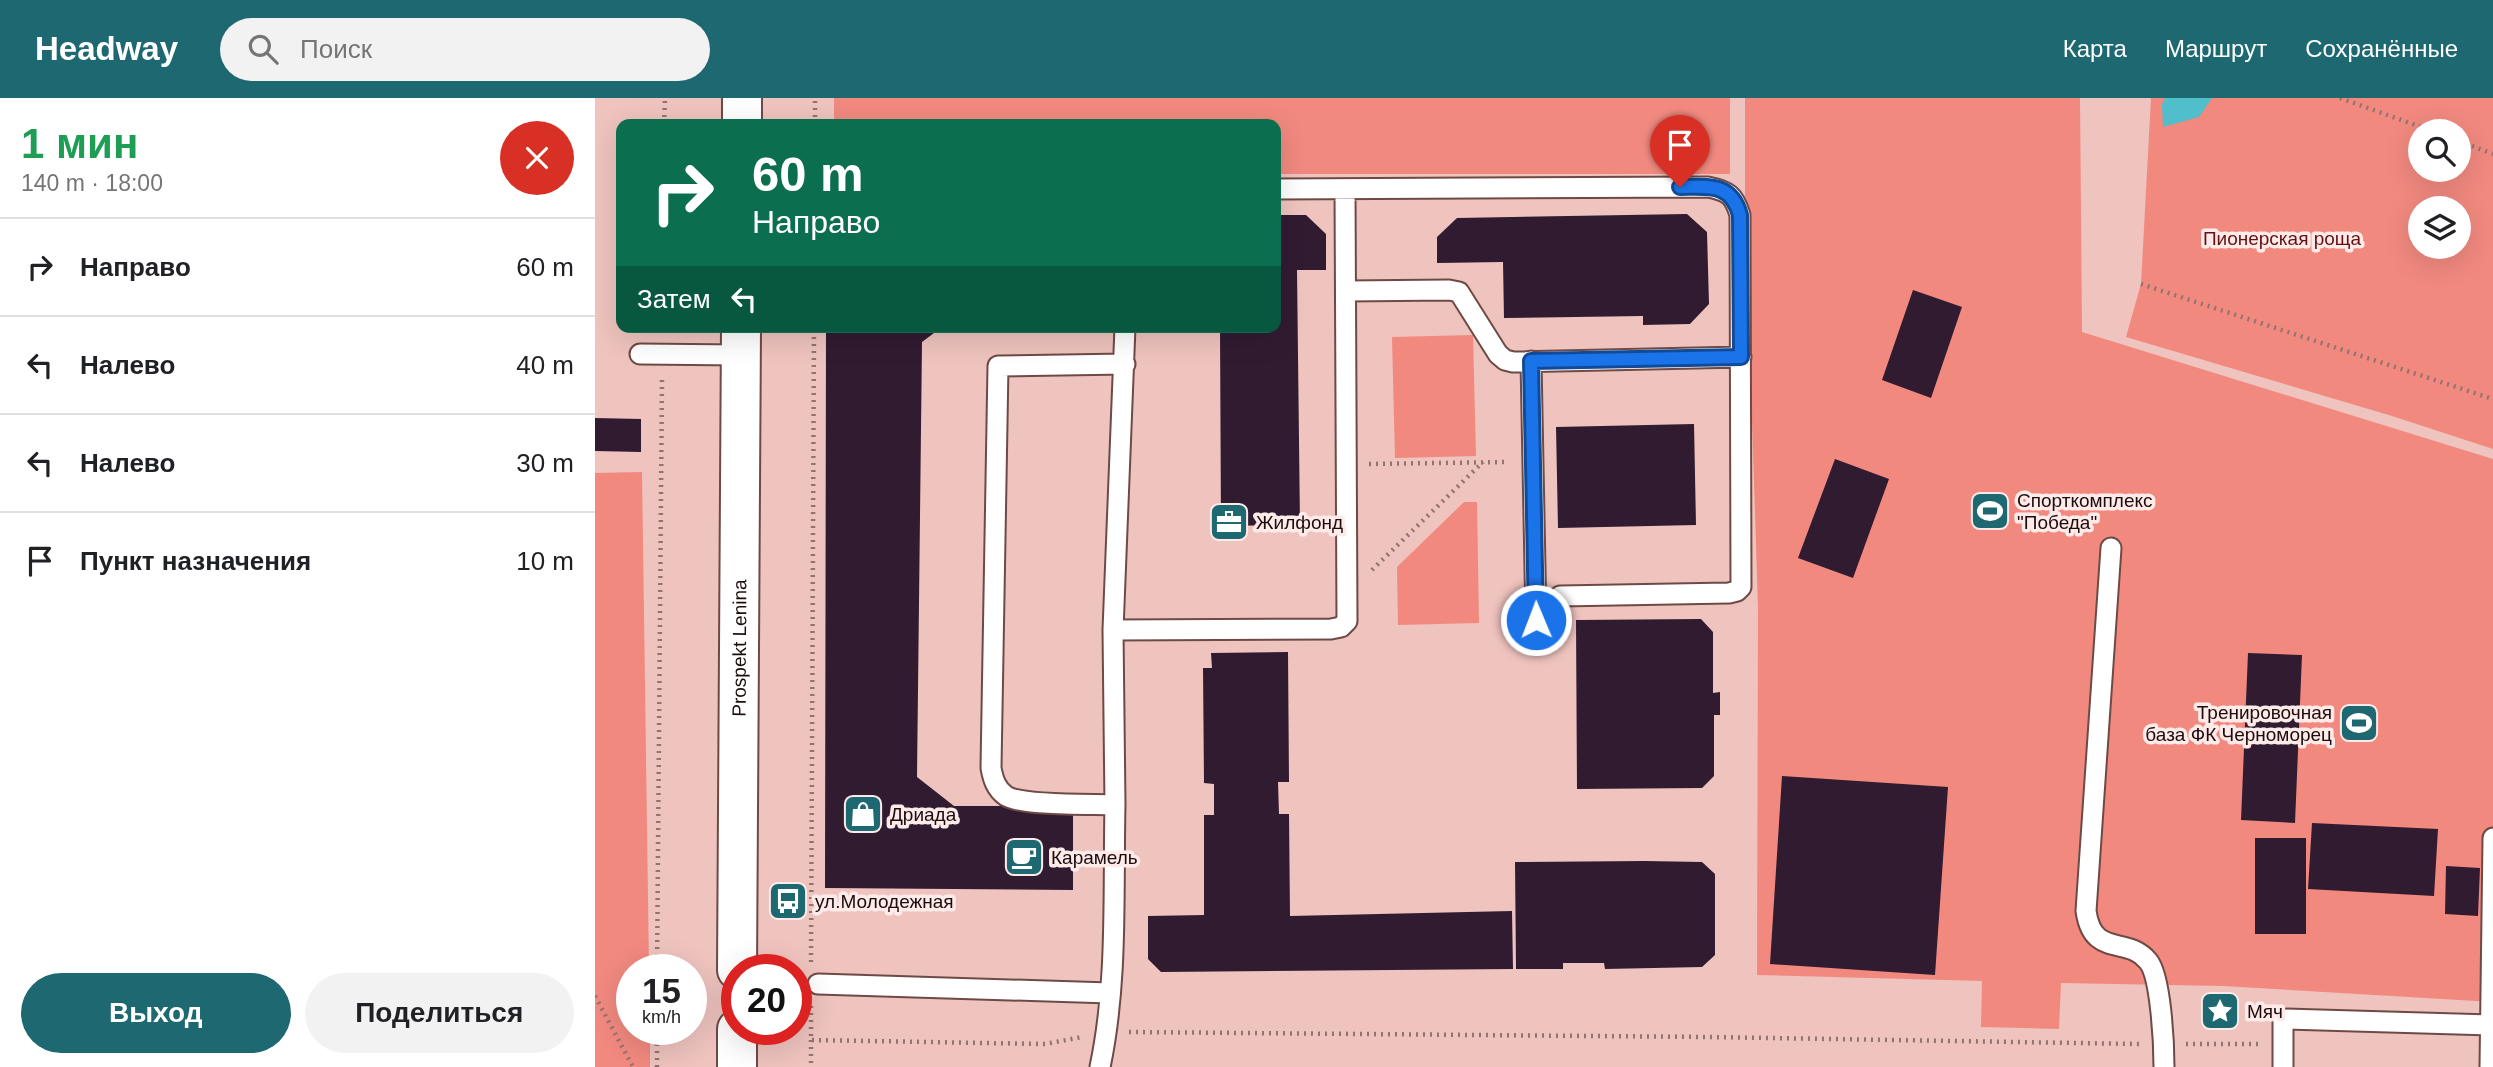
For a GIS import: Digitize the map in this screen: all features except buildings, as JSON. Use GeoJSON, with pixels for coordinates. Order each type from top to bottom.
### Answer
{"type":"FeatureCollection","features":[{"type":"Feature","properties":{"kind":"street"},"geometry":{"type":"LineString","coordinates":[[742,98],[742,119]]}},
{"type":"Feature","properties":{"kind":"street","name":"Prospekt Lenina"},"geometry":{"type":"LineString","coordinates":[[737,954],[741,341]]}},
{"type":"Feature","properties":{"kind":"street"},"geometry":{"type":"LineString","coordinates":[[737,1045],[737,1067]]}},
{"type":"Feature","properties":{"kind":"lane"},"geometry":{"type":"LineString","coordinates":[[1281,189],[1708,187],[1724,190],[1736,202],[1740,215],[1741,587],[1737,592],[1729,593],[1560,596]]}},
{"type":"Feature","properties":{"kind":"lane"},"geometry":{"type":"LineString","coordinates":[[1113,630],[1331,629],[1341,627],[1347,621],[1345,189]]}},
{"type":"Feature","properties":{"kind":"lane"},"geometry":{"type":"LineString","coordinates":[[1346,291],[1459,292],[1505,360],[1741,357]]}},
{"type":"Feature","properties":{"kind":"lane"},"geometry":{"type":"LineString","coordinates":[[1100,1067],[1107,1032],[1110,993],[1115,805],[1113,630],[1125,333]]}},
{"type":"Feature","properties":{"kind":"lane"},"geometry":{"type":"LineString","coordinates":[[640,354],[663,354],[741,341]]}},
{"type":"Feature","properties":{"kind":"lane"},"geometry":{"type":"LineString","coordinates":[[1531,361],[1536,620]]}},
{"type":"Feature","properties":{"kind":"lane"},"geometry":{"type":"LineString","coordinates":[[1115,805],[1024,801],[1007,797],[995,785],[991,768],[998,366],[1125,364]]}},
{"type":"Feature","properties":{"kind":"lane"},"geometry":{"type":"LineString","coordinates":[[2111,548],[2086,911],[2088,926],[2097,938],[2139,953],[2148,961],[2155,975],[2164,1045],[2164,1067]]}},
{"type":"Feature","properties":{"kind":"lane"},"geometry":{"type":"LineString","coordinates":[[2490,1067],[2493,838]]}},
{"type":"Feature","properties":{"kind":"lane"},"geometry":{"type":"LineString","coordinates":[[813,984],[1110,993]]}},
{"type":"Feature","properties":{"kind":"lane"},"geometry":{"type":"LineString","coordinates":[[2283,1067],[2283,1019],[2491,1025]]}},
{"type":"Feature","properties":{"kind":"path"},"geometry":{"type":"LineString","coordinates":[[664,119],[665,98]]}},
{"type":"Feature","properties":{"kind":"path"},"geometry":{"type":"LineString","coordinates":[[815,98],[815,119]]}},
{"type":"Feature","properties":{"kind":"path"},"geometry":{"type":"LineString","coordinates":[[2340,98],[2408,123]]}},
{"type":"Feature","properties":{"kind":"path"},"geometry":{"type":"LineString","coordinates":[[2471,146],[2493,154]]}},
{"type":"Feature","properties":{"kind":"path"},"geometry":{"type":"LineString","coordinates":[[2141,284],[2493,399]]}},
{"type":"Feature","properties":{"kind":"path"},"geometry":{"type":"LineString","coordinates":[[812,1012],[814,333]]}},
{"type":"Feature","properties":{"kind":"path"},"geometry":{"type":"LineString","coordinates":[[657,954],[663,354]]}},
{"type":"Feature","properties":{"kind":"path"},"geometry":{"type":"LineString","coordinates":[[1347,465],[1533,461]]}},
{"type":"Feature","properties":{"kind":"path"},"geometry":{"type":"LineString","coordinates":[[1348,593],[1483,462]]}},
{"type":"Feature","properties":{"kind":"path"},"geometry":{"type":"LineString","coordinates":[[595,996],[633,1067]]}},
{"type":"Feature","properties":{"kind":"path"},"geometry":{"type":"LineString","coordinates":[[812,1040],[1045,1044],[1107,1032],[1708,1037],[2164,1045],[2283,1044]]}},
{"type":"Feature","properties":{"kind":"path"},"geometry":{"type":"LineString","coordinates":[[657,1045],[657,1067]]}},
{"type":"Feature","properties":{"kind":"path"},"geometry":{"type":"LineString","coordinates":[[811,1045],[811,1067]]}},
{"type":"Feature","properties":{"kind":"green space"},"geometry":{"type":"Polygon","coordinates":[[[834,98],[1730,98],[1730,174],[1281,174],[1281,119],[834,119],[834,98]]]}},
{"type":"Feature","properties":{"kind":"green space"},"geometry":{"type":"Polygon","coordinates":[[[1745,98],[2080,98],[2082,332],[2493,459],[2493,1002],[2223,986],[2061,983],[2059,1029],[1981,1027],[1982,981],[1757,975],[1758,608],[1745,197],[1745,98]]]}},
{"type":"Feature","properties":{"kind":"green space","name":"Пионерская роща"},"geometry":{"type":"Polygon","coordinates":[[[2151,98],[2493,98],[2493,449],[2126,337],[2141,284],[2151,98]]]}},
{"type":"Feature","properties":{"kind":"green space"},"geometry":{"type":"Polygon","coordinates":[[[1473,335],[1476,456],[1395,458],[1392,337],[1473,335]]]}},
{"type":"Feature","properties":{"kind":"green space"},"geometry":{"type":"Polygon","coordinates":[[[642,472],[649,954],[616,954],[616,1045],[650,1045],[650,1067],[595,1067],[595,473],[642,472]]]}},
{"type":"Feature","properties":{"kind":"green space"},"geometry":{"type":"Polygon","coordinates":[[[1464,502],[1477,502],[1479,623],[1398,625],[1397,567],[1464,502]]]}},
{"type":"Feature","properties":{"kind":"water"},"geometry":{"type":"Polygon","coordinates":[[[2165,98],[2212,98],[2199,117],[2163,127],[2162,104],[2165,98]]]}},
{"type":"Feature","properties":{"kind":"place","name":"Спорткомплекс \"Победа\""},"geometry":{"type":"Point","coordinates":[1990,511]}},
{"type":"Feature","properties":{"kind":"place","name":"Жилфонд"},"geometry":{"type":"Point","coordinates":[1229,522]}},
{"type":"Feature","properties":{"kind":"place","name":"Тренировочная база ФК Черноморец"},"geometry":{"type":"Point","coordinates":[2359,723]}},
{"type":"Feature","properties":{"kind":"place","name":"Дриада"},"geometry":{"type":"Point","coordinates":[863,814]}},
{"type":"Feature","properties":{"kind":"place","name":"Карамель"},"geometry":{"type":"Point","coordinates":[1024,857]}},
{"type":"Feature","properties":{"kind":"place","name":"ул.Молодежная"},"geometry":{"type":"Point","coordinates":[788,901]}},
{"type":"Feature","properties":{"kind":"place","name":"Мяч"},"geometry":{"type":"Point","coordinates":[2220,1011]}},
{"type":"Feature","properties":{"kind":"route"},"geometry":{"type":"LineString","coordinates":[[1536,620],[1531,361],[1741,357],[1740,215],[1736,202],[1724,190],[1680,187]]}}]}
